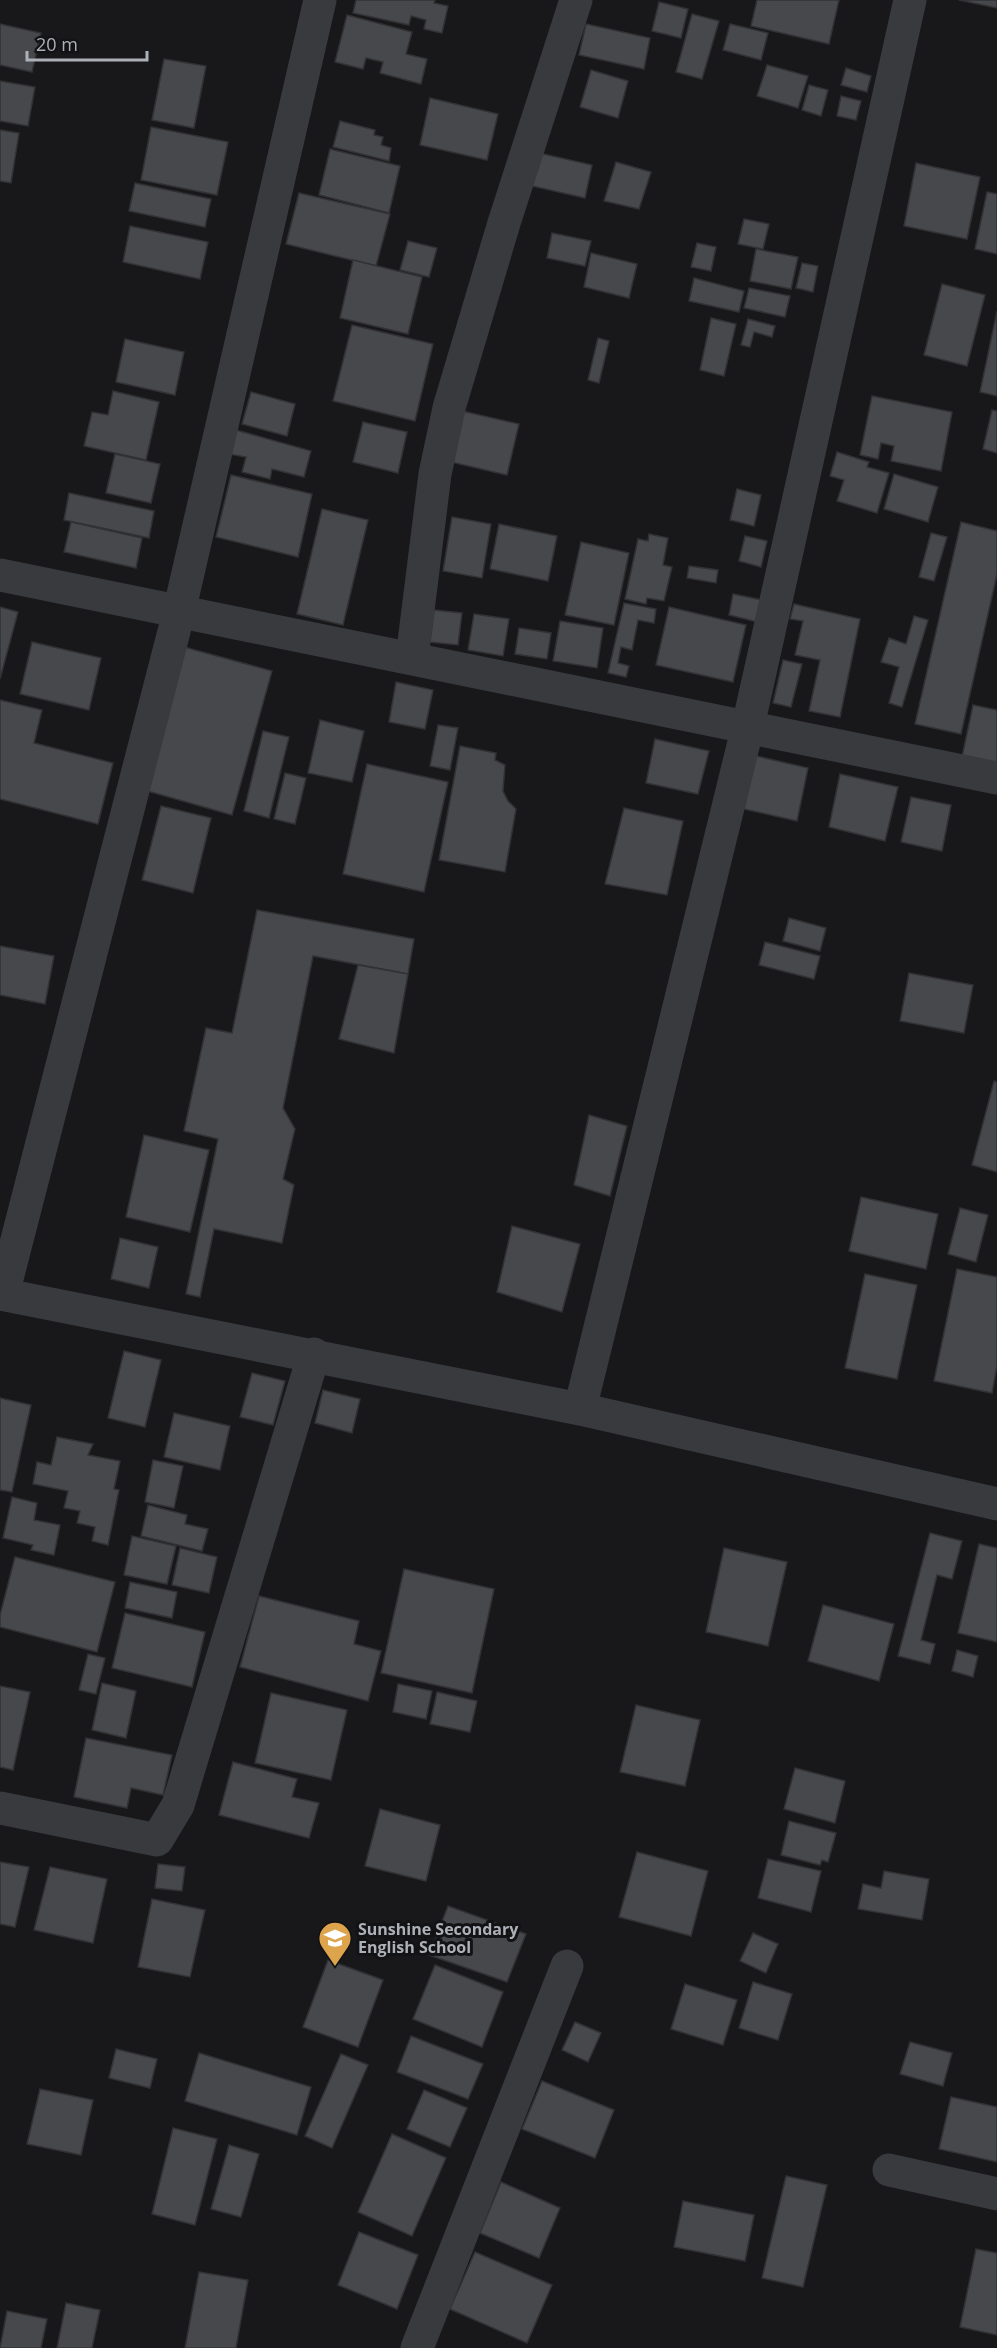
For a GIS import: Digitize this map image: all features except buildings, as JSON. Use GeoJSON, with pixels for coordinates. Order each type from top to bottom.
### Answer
{"type":"FeatureCollection","features":[{"type":"Feature","properties":{"kind":"street"},"geometry":{"type":"LineString","coordinates":[[320,0],[179,612],[1,1294],[314,1354],[580,1409],[997,1504]]}},
{"type":"Feature","properties":{"kind":"street"},"geometry":{"type":"LineString","coordinates":[[412,658],[435,474],[449,408],[504,223],[576,0]]}},
{"type":"Feature","properties":{"kind":"street"},"geometry":{"type":"LineString","coordinates":[[580,1409],[748,726],[910,0]]}},
{"type":"Feature","properties":{"kind":"street"},"geometry":{"type":"LineString","coordinates":[[0,575],[997,778]]}},
{"type":"Feature","properties":{"kind":"street"},"geometry":{"type":"LineString","coordinates":[[0,1808],[157,1840],[178,1805],[314,1354]]}},
{"type":"Feature","properties":{"kind":"street"},"geometry":{"type":"LineString","coordinates":[[417,2348],[567,1966]]}},
{"type":"Feature","properties":{"kind":"street"},"geometry":{"type":"LineString","coordinates":[[889,2170],[997,2194]]}},
{"type":"Feature","properties":{"kind":"place","name":"Sunshine Secondary English School"},"geometry":{"type":"Point","coordinates":[335,1967]}}]}
